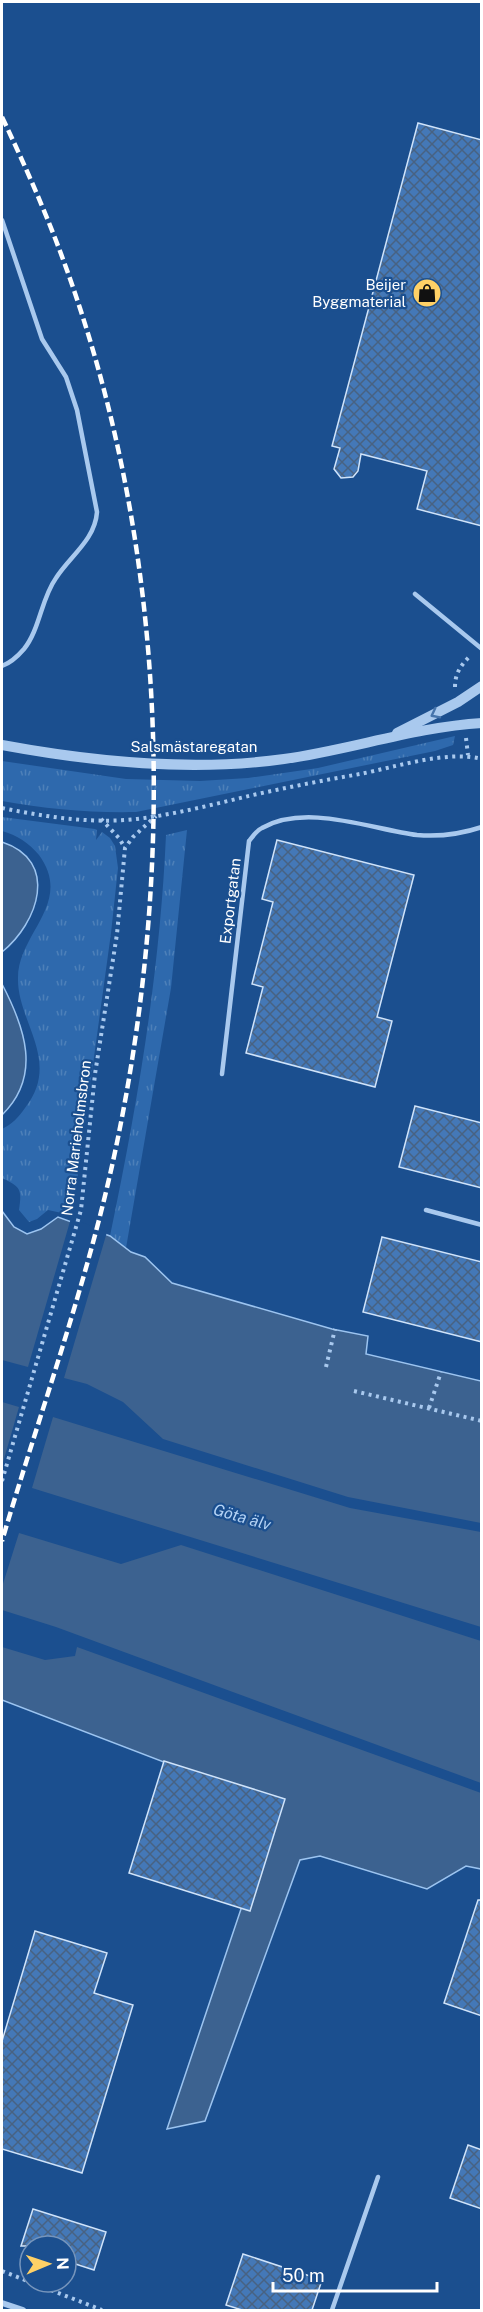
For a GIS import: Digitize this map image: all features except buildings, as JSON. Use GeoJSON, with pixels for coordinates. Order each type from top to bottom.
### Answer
{"type":"FeatureCollection","features":[{"type":"Feature","properties":{"kind":"street","name":"Salsmästaregatan"},"geometry":{"type":"LineString","coordinates":[[386,739],[458,702],[482,686]]}},
{"type":"Feature","properties":{"kind":"street","name":"Salsmästaregatan"},"geometry":{"type":"LineString","coordinates":[[2,745],[112,760],[225,764],[284,759],[482,723]]}},
{"type":"Feature","properties":{"kind":"street"},"geometry":{"type":"LineString","coordinates":[[2,2303],[23,2310]]}},
{"type":"Feature","properties":{"kind":"lane"},"geometry":{"type":"LineString","coordinates":[[2,220],[42,339],[66,377],[77,410],[97,512],[96,525],[80,549],[55,578],[24,649],[8,664],[2,666]]}},
{"type":"Feature","properties":{"kind":"lane"},"geometry":{"type":"LineString","coordinates":[[415,594],[482,649]]}},
{"type":"Feature","properties":{"kind":"lane","name":"Exportgatan"},"geometry":{"type":"LineString","coordinates":[[222,1074],[249,841],[260,829],[281,819],[316,817],[420,835],[458,835],[482,827]]}},
{"type":"Feature","properties":{"kind":"lane"},"geometry":{"type":"LineString","coordinates":[[426,1210],[482,1225]]}},
{"type":"Feature","properties":{"kind":"lane"},"geometry":{"type":"LineString","coordinates":[[332,2310],[378,2177]]}},
{"type":"Feature","properties":{"kind":"path"},"geometry":{"type":"LineString","coordinates":[[2,808],[49,816],[136,819],[196,809],[280,789],[433,759],[468,755],[482,759]]}},
{"type":"Feature","properties":{"kind":"path"},"geometry":{"type":"LineString","coordinates":[[101,819],[119,838],[124,848],[156,816]]}},
{"type":"Feature","properties":{"kind":"path","name":"Norra Marieholmsbron"},"geometry":{"type":"LineString","coordinates":[[2,1480],[81,1210],[95,1074],[117,934],[124,848]]}},
{"type":"Feature","properties":{"kind":"path"},"geometry":{"type":"LineString","coordinates":[[326,1367],[335,1329]]}},
{"type":"Feature","properties":{"kind":"path"},"geometry":{"type":"LineString","coordinates":[[429,1408],[441,1372]]}},
{"type":"Feature","properties":{"kind":"path"},"geometry":{"type":"LineString","coordinates":[[354,1390],[482,1420]]}},
{"type":"Feature","properties":{"kind":"path"},"geometry":{"type":"LineString","coordinates":[[2,2271],[102,2310]]}},
{"type":"Feature","properties":{"kind":"green space"},"geometry":{"type":"Polygon","coordinates":[[[455,736],[453,745],[435,751],[136,812],[69,810],[2,801],[2,761],[126,779],[200,781],[248,778],[318,768],[455,736]]]}},
{"type":"Feature","properties":{"kind":"green space"},"geometry":{"type":"Polygon","coordinates":[[[2,817],[95,829],[97,830],[96,840],[102,832],[115,846],[118,868],[73,1210],[62,1213],[48,1210],[29,1222],[19,1210],[19,1189],[2,1178],[2,1129],[15,1120],[25,1108],[35,1091],[39,1074],[39,1058],[24,1010],[18,978],[20,962],[42,918],[48,903],[50,888],[48,872],[39,855],[22,840],[2,831],[2,817]]]}},
{"type":"Feature","properties":{"kind":"green space"},"geometry":{"type":"Polygon","coordinates":[[[187,830],[171,988],[126,1248],[110,1236],[130,1136],[153,986],[166,835],[187,830]]]}},
{"type":"Feature","properties":{"kind":"water"},"geometry":{"type":"Polygon","coordinates":[[[2,842],[20,851],[32,863],[37,878],[37,893],[33,909],[25,925],[15,940],[2,952],[2,842]]]}},
{"type":"Feature","properties":{"kind":"water"},"geometry":{"type":"Polygon","coordinates":[[[2,984],[23,1035],[26,1068],[22,1084],[14,1100],[2,1115],[2,984]]]}},
{"type":"Feature","properties":{"kind":"water","name":"Göta älv"},"geometry":{"type":"Polygon","coordinates":[[[2,1211],[14,1227],[27,1234],[41,1229],[58,1217],[110,1236],[131,1252],[145,1257],[172,1283],[332,1329],[368,1336],[366,1354],[481,1381],[481,1869],[466,1866],[427,1889],[320,1856],[300,1860],[205,2121],[167,2129],[276,1805],[2,1700],[2,1211]]]}},
{"type":"Feature","properties":{"kind":"pier"},"geometry":{"type":"Polygon","coordinates":[[[71,1218],[107,1232],[64,1378],[87,1384],[123,1402],[163,1439],[348,1497],[481,1523],[481,1532],[350,1508],[53,1417],[32,1488],[481,1627],[481,1641],[181,1545],[121,1564],[19,1533],[2,1587],[2,1466],[19,1407],[2,1402],[2,1360],[28,1367],[71,1218]]]}},
{"type":"Feature","properties":{"kind":"pier"},"geometry":{"type":"Polygon","coordinates":[[[2,1610],[56,1627],[481,1783],[481,1793],[77,1647],[75,1656],[45,1660],[2,1647],[2,1610]]]}},
{"type":"Feature","properties":{"kind":"railway"},"geometry":{"type":"LineString","coordinates":[[2,117],[55,238],[92,348],[121,461],[140,575],[151,690],[154,807],[148,923],[135,1038],[115,1152],[77,1299],[2,1541]]}},
{"type":"Feature","properties":{"kind":"place","name":"Beijer Byggmaterial"},"geometry":{"type":"Point","coordinates":[427,293]}}]}
